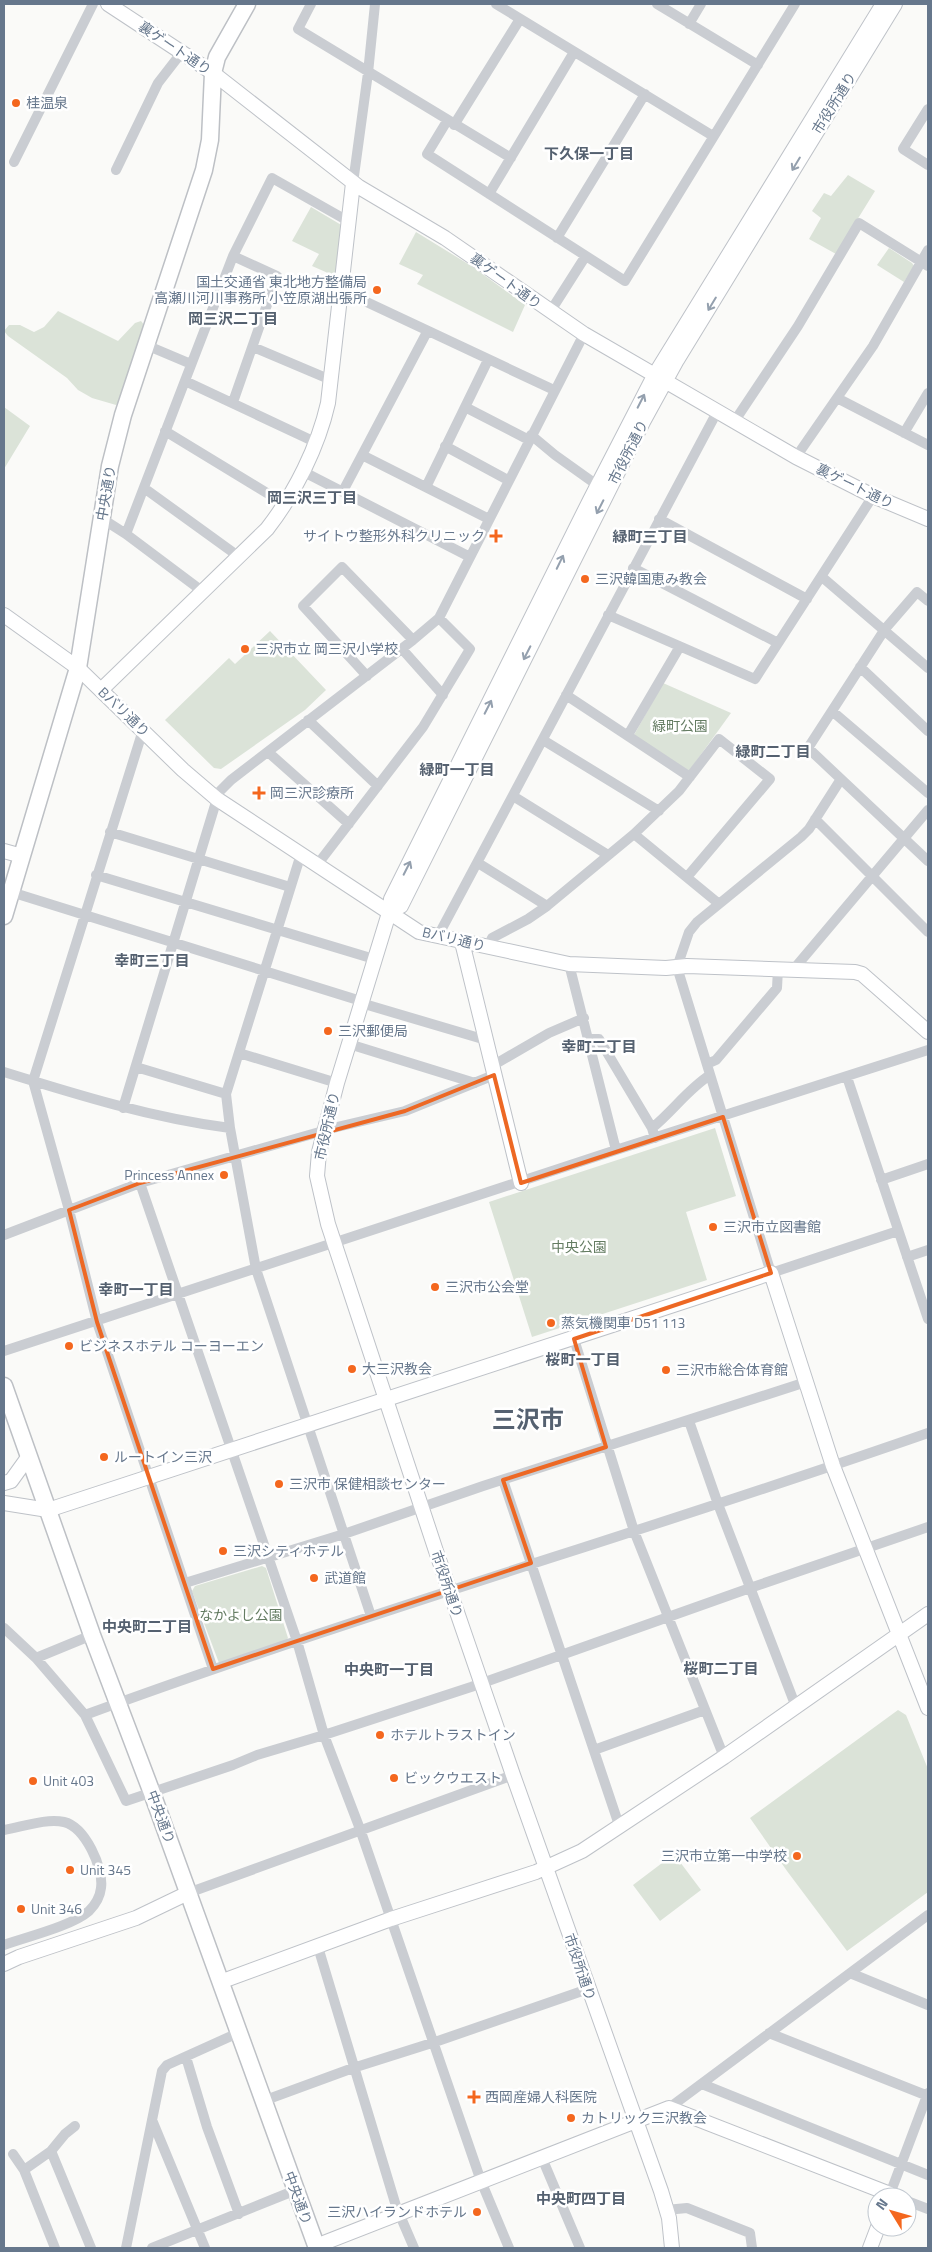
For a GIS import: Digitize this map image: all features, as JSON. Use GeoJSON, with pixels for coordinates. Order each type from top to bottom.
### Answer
{"type":"FeatureCollection","features":[{"type":"Feature","properties":{"kind":"main road","name":"中央通り"},"geometry":{"type":"LineString","coordinates":[[4,916],[78,668],[110,466],[123,415],[204,170],[210,140],[213,73],[217,56],[247,4]]}},
{"type":"Feature","properties":{"kind":"main road","name":"中央通り"},"geometry":{"type":"LineString","coordinates":[[4,1386],[92,1635],[152,1793],[264,2101],[314,2247]]}},
{"type":"Feature","properties":{"kind":"street"},"geometry":{"type":"LineString","coordinates":[[14,162],[93,4]]}},
{"type":"Feature","properties":{"kind":"street","name":"裏ゲート通り"},"geometry":{"type":"LineString","coordinates":[[108,4],[213,73],[353,183],[491,268],[550,312],[584,334],[796,456],[873,496],[928,519]]}},
{"type":"Feature","properties":{"kind":"street"},"geometry":{"type":"LineString","coordinates":[[101,690],[267,529],[285,504],[324,420],[331,380],[348,221],[368,73],[375,4]]}},
{"type":"Feature","properties":{"kind":"street"},"geometry":{"type":"LineString","coordinates":[[496,4],[713,136]]}},
{"type":"Feature","properties":{"kind":"street"},"geometry":{"type":"LineString","coordinates":[[657,4],[758,65]]}},
{"type":"Feature","properties":{"kind":"street"},"geometry":{"type":"LineString","coordinates":[[689,24],[701,4]]}},
{"type":"Feature","properties":{"kind":"street"},"geometry":{"type":"LineString","coordinates":[[520,19],[451,123],[427,154],[585,257],[626,281],[795,4]]}},
{"type":"Feature","properties":{"kind":"street","name":"市役所通り"},"geometry":{"type":"LineString","coordinates":[[672,2248],[672,2238],[666,2210],[481,1683],[335,1243],[321,1197],[318,1176],[319,1152],[337,1083],[389,913],[391,899],[597,485],[883,4]]}},
{"type":"Feature","properties":{"kind":"street","name":"市役所通り"},"geometry":{"type":"LineString","coordinates":[[389,913],[401,906],[600,507],[660,379],[895,4]]}},
{"type":"Feature","properties":{"kind":"street"},"geometry":{"type":"LineString","coordinates":[[306,5],[298,29],[511,158]]}},
{"type":"Feature","properties":{"kind":"street"},"geometry":{"type":"LineString","coordinates":[[116,170],[158,83],[182,52]]}},
{"type":"Feature","properties":{"kind":"street"},"geometry":{"type":"LineString","coordinates":[[489,194],[574,52]]}},
{"type":"Feature","properties":{"kind":"street"},"geometry":{"type":"LineString","coordinates":[[557,238],[645,94]]}},
{"type":"Feature","properties":{"kind":"street"},"geometry":{"type":"LineString","coordinates":[[928,109],[904,149],[928,165]]}},
{"type":"Feature","properties":{"kind":"street"},"geometry":{"type":"LineString","coordinates":[[126,534],[233,256],[272,178],[348,221]]}},
{"type":"Feature","properties":{"kind":"street"},"geometry":{"type":"LineString","coordinates":[[734,422],[798,326],[859,223],[925,264]]}},
{"type":"Feature","properties":{"kind":"street"},"geometry":{"type":"LineString","coordinates":[[796,456],[873,346],[925,264],[928,250]]}},
{"type":"Feature","properties":{"kind":"street"},"geometry":{"type":"LineString","coordinates":[[233,256],[277,276],[233,402]]}},
{"type":"Feature","properties":{"kind":"street"},"geometry":{"type":"LineString","coordinates":[[550,312],[585,257]]}},
{"type":"Feature","properties":{"kind":"street"},"geometry":{"type":"LineString","coordinates":[[341,290],[554,390]]}},
{"type":"Feature","properties":{"kind":"street"},"geometry":{"type":"LineString","coordinates":[[343,491],[427,332]]}},
{"type":"Feature","properties":{"kind":"street"},"geometry":{"type":"LineString","coordinates":[[123,1108],[219,792],[231,780],[402,649],[439,618],[584,334]]}},
{"type":"Feature","properties":{"kind":"street"},"geometry":{"type":"LineString","coordinates":[[146,345],[191,364]]}},
{"type":"Feature","properties":{"kind":"street"},"geometry":{"type":"LineString","coordinates":[[253,348],[331,380]]}},
{"type":"Feature","properties":{"kind":"street"},"geometry":{"type":"LineString","coordinates":[[426,487],[488,360]]}},
{"type":"Feature","properties":{"kind":"street"},"geometry":{"type":"LineString","coordinates":[[185,381],[315,442]]}},
{"type":"Feature","properties":{"kind":"street"},"geometry":{"type":"LineString","coordinates":[[904,433],[928,393]]}},
{"type":"Feature","properties":{"kind":"street"},"geometry":{"type":"LineString","coordinates":[[837,398],[928,445]]}},
{"type":"Feature","properties":{"kind":"street"},"geometry":{"type":"LineString","coordinates":[[465,408],[530,438],[597,485]]}},
{"type":"Feature","properties":{"kind":"street"},"geometry":{"type":"LineString","coordinates":[[438,936],[717,412]]}},
{"type":"Feature","properties":{"kind":"street"},"geometry":{"type":"LineString","coordinates":[[165,431],[285,504]]}},
{"type":"Feature","properties":{"kind":"street"},"geometry":{"type":"LineString","coordinates":[[445,446],[508,480]]}},
{"type":"Feature","properties":{"kind":"street"},"geometry":{"type":"LineString","coordinates":[[362,455],[488,519]]}},
{"type":"Feature","properties":{"kind":"street"},"geometry":{"type":"LineString","coordinates":[[302,470],[470,557]]}},
{"type":"Feature","properties":{"kind":"street"},"geometry":{"type":"LineString","coordinates":[[144,488],[238,556]]}},
{"type":"Feature","properties":{"kind":"street"},"geometry":{"type":"LineString","coordinates":[[608,615],[679,648],[755,679],[873,496]]}},
{"type":"Feature","properties":{"kind":"street"},"geometry":{"type":"LineString","coordinates":[[101,518],[126,534],[202,591]]}},
{"type":"Feature","properties":{"kind":"street"},"geometry":{"type":"LineString","coordinates":[[659,518],[807,599]]}},
{"type":"Feature","properties":{"kind":"street"},"geometry":{"type":"LineString","coordinates":[[367,676],[303,606],[342,567],[413,640]]}},
{"type":"Feature","properties":{"kind":"street"},"geometry":{"type":"LineString","coordinates":[[633,568],[778,643]]}},
{"type":"Feature","properties":{"kind":"street"},"geometry":{"type":"LineString","coordinates":[[822,577],[885,629],[928,668]]}},
{"type":"Feature","properties":{"kind":"street"},"geometry":{"type":"LineString","coordinates":[[928,601],[917,592],[885,629],[808,748],[928,861]]}},
{"type":"Feature","properties":{"kind":"street","name":"Bバリ通り"},"geometry":{"type":"LineString","coordinates":[[4,615],[78,668],[216,799],[419,932],[569,964],[855,972],[862,974],[928,1032]]}},
{"type":"Feature","properties":{"kind":"street"},"geometry":{"type":"LineString","coordinates":[[317,865],[424,727],[470,649],[439,618]]}},
{"type":"Feature","properties":{"kind":"street"},"geometry":{"type":"LineString","coordinates":[[628,735],[679,648]]}},
{"type":"Feature","properties":{"kind":"street"},"geometry":{"type":"LineString","coordinates":[[402,649],[443,695]]}},
{"type":"Feature","properties":{"kind":"street"},"geometry":{"type":"LineString","coordinates":[[860,667],[928,731]]}},
{"type":"Feature","properties":{"kind":"street"},"geometry":{"type":"LineString","coordinates":[[566,695],[690,777]]}},
{"type":"Feature","properties":{"kind":"street"},"geometry":{"type":"LineString","coordinates":[[832,711],[928,793]]}},
{"type":"Feature","properties":{"kind":"street"},"geometry":{"type":"LineString","coordinates":[[308,720],[378,786]]}},
{"type":"Feature","properties":{"kind":"street"},"geometry":{"type":"LineString","coordinates":[[142,730],[34,1081],[97,1322],[213,1669]]}},
{"type":"Feature","properties":{"kind":"street"},"geometry":{"type":"LineString","coordinates":[[488,946],[492,938],[528,920],[547,906],[634,834],[690,777],[719,739],[770,779],[687,877]]}},
{"type":"Feature","properties":{"kind":"street"},"geometry":{"type":"LineString","coordinates":[[543,740],[658,811]]}},
{"type":"Feature","properties":{"kind":"street"},"geometry":{"type":"LineString","coordinates":[[268,752],[348,824]]}},
{"type":"Feature","properties":{"kind":"street"},"geometry":{"type":"LineString","coordinates":[[841,779],[801,837],[718,903],[689,932],[677,967],[833,1466],[928,1708]]}},
{"type":"Feature","properties":{"kind":"street"},"geometry":{"type":"LineString","coordinates":[[513,796],[608,855]]}},
{"type":"Feature","properties":{"kind":"street"},"geometry":{"type":"LineString","coordinates":[[706,1064],[716,1060],[777,988],[785,970],[872,876],[928,810]]}},
{"type":"Feature","properties":{"kind":"street"},"geometry":{"type":"LineString","coordinates":[[815,819],[928,932]]}},
{"type":"Feature","properties":{"kind":"street"},"geometry":{"type":"LineString","coordinates":[[110,832],[290,887]]}},
{"type":"Feature","properties":{"kind":"street"},"geometry":{"type":"LineString","coordinates":[[634,834],[718,903]]}},
{"type":"Feature","properties":{"kind":"street"},"geometry":{"type":"LineString","coordinates":[[4,851],[22,856]]}},
{"type":"Feature","properties":{"kind":"street"},"geometry":{"type":"LineString","coordinates":[[300,854],[226,1094],[230,1128],[256,1269],[371,1616]]}},
{"type":"Feature","properties":{"kind":"street"},"geometry":{"type":"LineString","coordinates":[[478,863],[547,906]]}},
{"type":"Feature","properties":{"kind":"street"},"geometry":{"type":"LineString","coordinates":[[96,876],[374,959]]}},
{"type":"Feature","properties":{"kind":"street"},"geometry":{"type":"LineString","coordinates":[[11,892],[486,1040]]}},
{"type":"Feature","properties":{"kind":"street"},"geometry":{"type":"LineString","coordinates":[[462,942],[521,1183]]}},
{"type":"Feature","properties":{"kind":"street"},"geometry":{"type":"LineString","coordinates":[[569,964],[616,1150]]}},
{"type":"Feature","properties":{"kind":"street"},"geometry":{"type":"LineString","coordinates":[[4,1235],[140,1183],[323,1131],[405,1111],[475,1083],[549,1033],[584,1018]]}},
{"type":"Feature","properties":{"kind":"street"},"geometry":{"type":"LineString","coordinates":[[588,1039],[599,1039],[654,1133]]}},
{"type":"Feature","properties":{"kind":"street"},"geometry":{"type":"LineString","coordinates":[[349,1044],[475,1083]]}},
{"type":"Feature","properties":{"kind":"street"},"geometry":{"type":"LineString","coordinates":[[4,1352],[521,1183],[616,1150],[654,1133],[723,1118],[928,1050]]}},
{"type":"Feature","properties":{"kind":"street"},"geometry":{"type":"LineString","coordinates":[[239,1053],[337,1083]]}},
{"type":"Feature","properties":{"kind":"street"},"geometry":{"type":"LineString","coordinates":[[136,1067],[226,1094]]}},
{"type":"Feature","properties":{"kind":"street"},"geometry":{"type":"LineString","coordinates":[[4,1072],[123,1108],[179,1121],[230,1128]]}},
{"type":"Feature","properties":{"kind":"street"},"geometry":{"type":"LineString","coordinates":[[654,1133],[699,1082],[710,1075]]}},
{"type":"Feature","properties":{"kind":"street"},"geometry":{"type":"LineString","coordinates":[[847,1077],[928,1319]]}},
{"type":"Feature","properties":{"kind":"street"},"geometry":{"type":"LineString","coordinates":[[881,1180],[928,1164]]}},
{"type":"Feature","properties":{"kind":"street"},"geometry":{"type":"LineString","coordinates":[[140,1183],[176,1296],[296,1641],[324,1735],[360,1829],[435,2042],[481,2181],[509,2248]]}},
{"type":"Feature","properties":{"kind":"street"},"geometry":{"type":"LineString","coordinates":[[4,1504],[48,1510],[574,1339],[898,1231]]}},
{"type":"Feature","properties":{"kind":"street"},"geometry":{"type":"LineString","coordinates":[[908,1257],[928,1250]]}},
{"type":"Feature","properties":{"kind":"street"},"geometry":{"type":"LineString","coordinates":[[574,1339],[606,1447],[634,1531],[724,1757]]}},
{"type":"Feature","properties":{"kind":"street"},"geometry":{"type":"LineString","coordinates":[[185,1583],[267,1556],[344,1534],[503,1480],[806,1382]]}},
{"type":"Feature","properties":{"kind":"street"},"geometry":{"type":"LineString","coordinates":[[689,1421],[718,1504],[796,1707]]}},
{"type":"Feature","properties":{"kind":"street"},"geometry":{"type":"LineString","coordinates":[[85,1715],[296,1641],[531,1563],[718,1504],[928,1433]]}},
{"type":"Feature","properties":{"kind":"street"},"geometry":{"type":"LineString","coordinates":[[4,1484],[11,1481],[29,1456]]}},
{"type":"Feature","properties":{"kind":"street"},"geometry":{"type":"LineString","coordinates":[[503,1480],[620,1828]]}},
{"type":"Feature","properties":{"kind":"street"},"geometry":{"type":"LineString","coordinates":[[4,1493],[28,1500],[48,1510]]}},
{"type":"Feature","properties":{"kind":"street"},"geometry":{"type":"LineString","coordinates":[[4,1628],[36,1658],[85,1715],[126,1801],[257,1755],[481,1683],[928,1527]]}},
{"type":"Feature","properties":{"kind":"street"},"geometry":{"type":"LineString","coordinates":[[220,1982],[391,1919],[546,1868],[582,1851],[620,1828],[724,1757],[900,1636],[928,1614]]}},
{"type":"Feature","properties":{"kind":"street"},"geometry":{"type":"LineString","coordinates":[[36,1658],[92,1635]]}},
{"type":"Feature","properties":{"kind":"street"},"geometry":{"type":"LineString","coordinates":[[594,1750],[705,1710]]}},
{"type":"Feature","properties":{"kind":"street"},"geometry":{"type":"LineString","coordinates":[[4,1964],[19,1956],[136,1918],[188,1893],[513,1775]]}},
{"type":"Feature","properties":{"kind":"street"},"geometry":{"type":"LineString","coordinates":[[4,1830],[53,1821],[66,1822],[76,1828],[88,1843],[101,1874],[102,1887],[98,1899],[89,1911],[76,1919],[4,1944]]}},
{"type":"Feature","properties":{"kind":"street"},"geometry":{"type":"LineString","coordinates":[[314,2247],[399,2212],[669,2108],[928,1915]]}},
{"type":"Feature","properties":{"kind":"street"},"geometry":{"type":"LineString","coordinates":[[318,1947],[353,2068],[399,2212],[414,2248]]}},
{"type":"Feature","properties":{"kind":"street"},"geometry":{"type":"LineString","coordinates":[[850,1973],[928,2005]]}},
{"type":"Feature","properties":{"kind":"street"},"geometry":{"type":"LineString","coordinates":[[264,2101],[353,2068],[588,1989]]}},
{"type":"Feature","properties":{"kind":"street"},"geometry":{"type":"LineString","coordinates":[[126,2248],[162,2071],[167,2065],[238,2033]]}},
{"type":"Feature","properties":{"kind":"street"},"geometry":{"type":"LineString","coordinates":[[769,2033],[928,2095],[895,2187]]}},
{"type":"Feature","properties":{"kind":"street"},"geometry":{"type":"LineString","coordinates":[[186,2057],[207,2127],[239,2214]]}},
{"type":"Feature","properties":{"kind":"street"},"geometry":{"type":"LineString","coordinates":[[702,2084],[928,2175]]}},
{"type":"Feature","properties":{"kind":"street"},"geometry":{"type":"LineString","coordinates":[[669,2108],[869,2187]]}},
{"type":"Feature","properties":{"kind":"street"},"geometry":{"type":"LineString","coordinates":[[152,2120],[205,2248]]}},
{"type":"Feature","properties":{"kind":"street"},"geometry":{"type":"LineString","coordinates":[[24,2170],[51,2151],[65,2134],[75,2126]]}},
{"type":"Feature","properties":{"kind":"street"},"geometry":{"type":"LineString","coordinates":[[51,2151],[91,2248]]}},
{"type":"Feature","properties":{"kind":"street"},"geometry":{"type":"LineString","coordinates":[[13,2154],[24,2170],[55,2248]]}},
{"type":"Feature","properties":{"kind":"street"},"geometry":{"type":"LineString","coordinates":[[542,2158],[580,2248]]}},
{"type":"Feature","properties":{"kind":"street"},"geometry":{"type":"LineString","coordinates":[[152,2248],[296,2190]]}},
{"type":"Feature","properties":{"kind":"street"},"geometry":{"type":"LineString","coordinates":[[666,2210],[687,2208],[750,2233],[752,2248]]}},
{"type":"Feature","properties":{"kind":"highlighted area"},"geometry":{"type":"Polygon","coordinates":[[[494,1075],[521,1183],[723,1117],[771,1273],[574,1339],[606,1447],[503,1480],[531,1563],[213,1669],[97,1322],[69,1210],[140,1183],[405,1111],[494,1075]]]}},
{"type":"Feature","properties":{"kind":"green space"},"geometry":{"type":"Polygon","coordinates":[[[848,175],[875,191],[836,254],[809,239],[821,218],[812,211],[824,193],[831,196],[848,175]]]}},
{"type":"Feature","properties":{"kind":"green space"},"geometry":{"type":"Polygon","coordinates":[[[311,207],[343,226],[337,277],[312,266],[319,254],[292,241],[311,207]]]}},
{"type":"Feature","properties":{"kind":"green space"},"geometry":{"type":"Polygon","coordinates":[[[416,232],[473,267],[525,305],[513,332],[417,284],[423,275],[399,264],[416,232]]]}},
{"type":"Feature","properties":{"kind":"green space"},"geometry":{"type":"Polygon","coordinates":[[[889,248],[914,266],[904,282],[877,265],[889,248]]]}},
{"type":"Feature","properties":{"kind":"green space"},"geometry":{"type":"Polygon","coordinates":[[[58,311],[118,341],[135,323],[141,321],[145,326],[120,402],[116,405],[92,398],[78,390],[67,378],[8,336],[4,331],[9,325],[20,325],[34,332],[44,327],[58,311]]]}},
{"type":"Feature","properties":{"kind":"green space"},"geometry":{"type":"Polygon","coordinates":[[[4,407],[30,426],[4,469],[4,407]]]}},
{"type":"Feature","properties":{"kind":"green space"},"geometry":{"type":"Polygon","coordinates":[[[270,631],[326,690],[305,710],[221,769],[214,768],[165,720],[229,658],[235,664],[270,631]]]}},
{"type":"Feature","properties":{"kind":"green space","name":"緑町公園"},"geometry":{"type":"Polygon","coordinates":[[[663,683],[731,713],[689,771],[634,735],[663,683]]]}},
{"type":"Feature","properties":{"kind":"green space","name":"中央公園"},"geometry":{"type":"Polygon","coordinates":[[[715,1128],[736,1196],[686,1212],[707,1280],[532,1337],[489,1202],[715,1128]]]}},
{"type":"Feature","properties":{"kind":"green space","name":"なかよし公園"},"geometry":{"type":"Polygon","coordinates":[[[262,1566],[266,1568],[288,1638],[286,1641],[219,1663],[192,1591],[195,1586],[262,1566]]]}},
{"type":"Feature","properties":{"kind":"green space"},"geometry":{"type":"Polygon","coordinates":[[[898,1710],[906,1715],[928,1769],[928,1892],[847,1951],[750,1818],[898,1710]]]}},
{"type":"Feature","properties":{"kind":"green space"},"geometry":{"type":"Polygon","coordinates":[[[674,1854],[701,1890],[660,1921],[633,1885],[674,1854]]]}},
{"type":"Feature","properties":{"kind":"place","name":"桂温泉"},"geometry":{"type":"Point","coordinates":[16,103]}},
{"type":"Feature","properties":{"kind":"place","name":"国土交通省 東北地方整備局 高瀬川河川事務所 小笠原湖出張所"},"geometry":{"type":"Point","coordinates":[377,290]}},
{"type":"Feature","properties":{"kind":"place","name":"サイトウ整形外科クリニック"},"geometry":{"type":"Point","coordinates":[496,536]}},
{"type":"Feature","properties":{"kind":"place","name":"三沢韓国恵み教会"},"geometry":{"type":"Point","coordinates":[585,579]}},
{"type":"Feature","properties":{"kind":"place","name":"三沢市立 岡三沢小学校"},"geometry":{"type":"Point","coordinates":[245,649]}},
{"type":"Feature","properties":{"kind":"place","name":"岡三沢診療所"},"geometry":{"type":"Point","coordinates":[259,793]}},
{"type":"Feature","properties":{"kind":"place","name":"三沢郵便局"},"geometry":{"type":"Point","coordinates":[328,1031]}},
{"type":"Feature","properties":{"kind":"place","name":"Princess Annex"},"geometry":{"type":"Point","coordinates":[224,1175]}},
{"type":"Feature","properties":{"kind":"place","name":"三沢市立図書館"},"geometry":{"type":"Point","coordinates":[713,1227]}},
{"type":"Feature","properties":{"kind":"place","name":"三沢市公会堂"},"geometry":{"type":"Point","coordinates":[435,1287]}},
{"type":"Feature","properties":{"kind":"place","name":"蒸気機関車 D51 113"},"geometry":{"type":"Point","coordinates":[551,1323]}},
{"type":"Feature","properties":{"kind":"place","name":"ビジネスホテル コーヨーエン"},"geometry":{"type":"Point","coordinates":[69,1346]}},
{"type":"Feature","properties":{"kind":"place","name":"大三沢教会"},"geometry":{"type":"Point","coordinates":[352,1369]}},
{"type":"Feature","properties":{"kind":"place","name":"三沢市総合体育館"},"geometry":{"type":"Point","coordinates":[666,1370]}},
{"type":"Feature","properties":{"kind":"place","name":"ルートイン三沢"},"geometry":{"type":"Point","coordinates":[104,1457]}},
{"type":"Feature","properties":{"kind":"place","name":"三沢市 保健相談センター"},"geometry":{"type":"Point","coordinates":[279,1484]}},
{"type":"Feature","properties":{"kind":"place","name":"三沢シティホテル"},"geometry":{"type":"Point","coordinates":[223,1551]}},
{"type":"Feature","properties":{"kind":"place","name":"武道館"},"geometry":{"type":"Point","coordinates":[314,1578]}},
{"type":"Feature","properties":{"kind":"place","name":"ホテルトラストイン"},"geometry":{"type":"Point","coordinates":[380,1735]}},
{"type":"Feature","properties":{"kind":"place","name":"ビックウエスト"},"geometry":{"type":"Point","coordinates":[394,1778]}},
{"type":"Feature","properties":{"kind":"place","name":"Unit 403"},"geometry":{"type":"Point","coordinates":[33,1781]}},
{"type":"Feature","properties":{"kind":"place","name":"三沢市立第一中学校"},"geometry":{"type":"Point","coordinates":[797,1856]}},
{"type":"Feature","properties":{"kind":"place","name":"Unit 345"},"geometry":{"type":"Point","coordinates":[70,1870]}},
{"type":"Feature","properties":{"kind":"place","name":"Unit 346"},"geometry":{"type":"Point","coordinates":[21,1909]}},
{"type":"Feature","properties":{"kind":"place","name":"西岡産婦人科医院"},"geometry":{"type":"Point","coordinates":[474,2097]}},
{"type":"Feature","properties":{"kind":"place","name":"カトリック三沢教会"},"geometry":{"type":"Point","coordinates":[571,2118]}},
{"type":"Feature","properties":{"kind":"place","name":"三沢ハイランドホテル"},"geometry":{"type":"Point","coordinates":[477,2212]}},
{"type":"Feature","properties":{"kind":"district","name":"下久保一丁目"},"geometry":{"type":"Point","coordinates":[589,154]}},
{"type":"Feature","properties":{"kind":"district","name":"岡三沢二丁目"},"geometry":{"type":"Point","coordinates":[233,319]}},
{"type":"Feature","properties":{"kind":"district","name":"岡三沢三丁目"},"geometry":{"type":"Point","coordinates":[312,498]}},
{"type":"Feature","properties":{"kind":"district","name":"緑町三丁目"},"geometry":{"type":"Point","coordinates":[650,537]}},
{"type":"Feature","properties":{"kind":"district","name":"緑町二丁目"},"geometry":{"type":"Point","coordinates":[773,752]}},
{"type":"Feature","properties":{"kind":"district","name":"緑町一丁目"},"geometry":{"type":"Point","coordinates":[457,770]}},
{"type":"Feature","properties":{"kind":"district","name":"幸町三丁目"},"geometry":{"type":"Point","coordinates":[152,961]}},
{"type":"Feature","properties":{"kind":"district","name":"幸町二丁目"},"geometry":{"type":"Point","coordinates":[599,1047]}},
{"type":"Feature","properties":{"kind":"district","name":"幸町一丁目"},"geometry":{"type":"Point","coordinates":[136,1290]}},
{"type":"Feature","properties":{"kind":"district","name":"桜町一丁目"},"geometry":{"type":"Point","coordinates":[583,1360]}},
{"type":"Feature","properties":{"kind":"district","name":"三沢市"},"geometry":{"type":"Point","coordinates":[528,1420]}},
{"type":"Feature","properties":{"kind":"district","name":"中央町二丁目"},"geometry":{"type":"Point","coordinates":[147,1627]}},
{"type":"Feature","properties":{"kind":"district","name":"桜町二丁目"},"geometry":{"type":"Point","coordinates":[721,1669]}},
{"type":"Feature","properties":{"kind":"district","name":"中央町一丁目"},"geometry":{"type":"Point","coordinates":[389,1670]}},
{"type":"Feature","properties":{"kind":"district","name":"中央町四丁目"},"geometry":{"type":"Point","coordinates":[581,2199]}}]}
